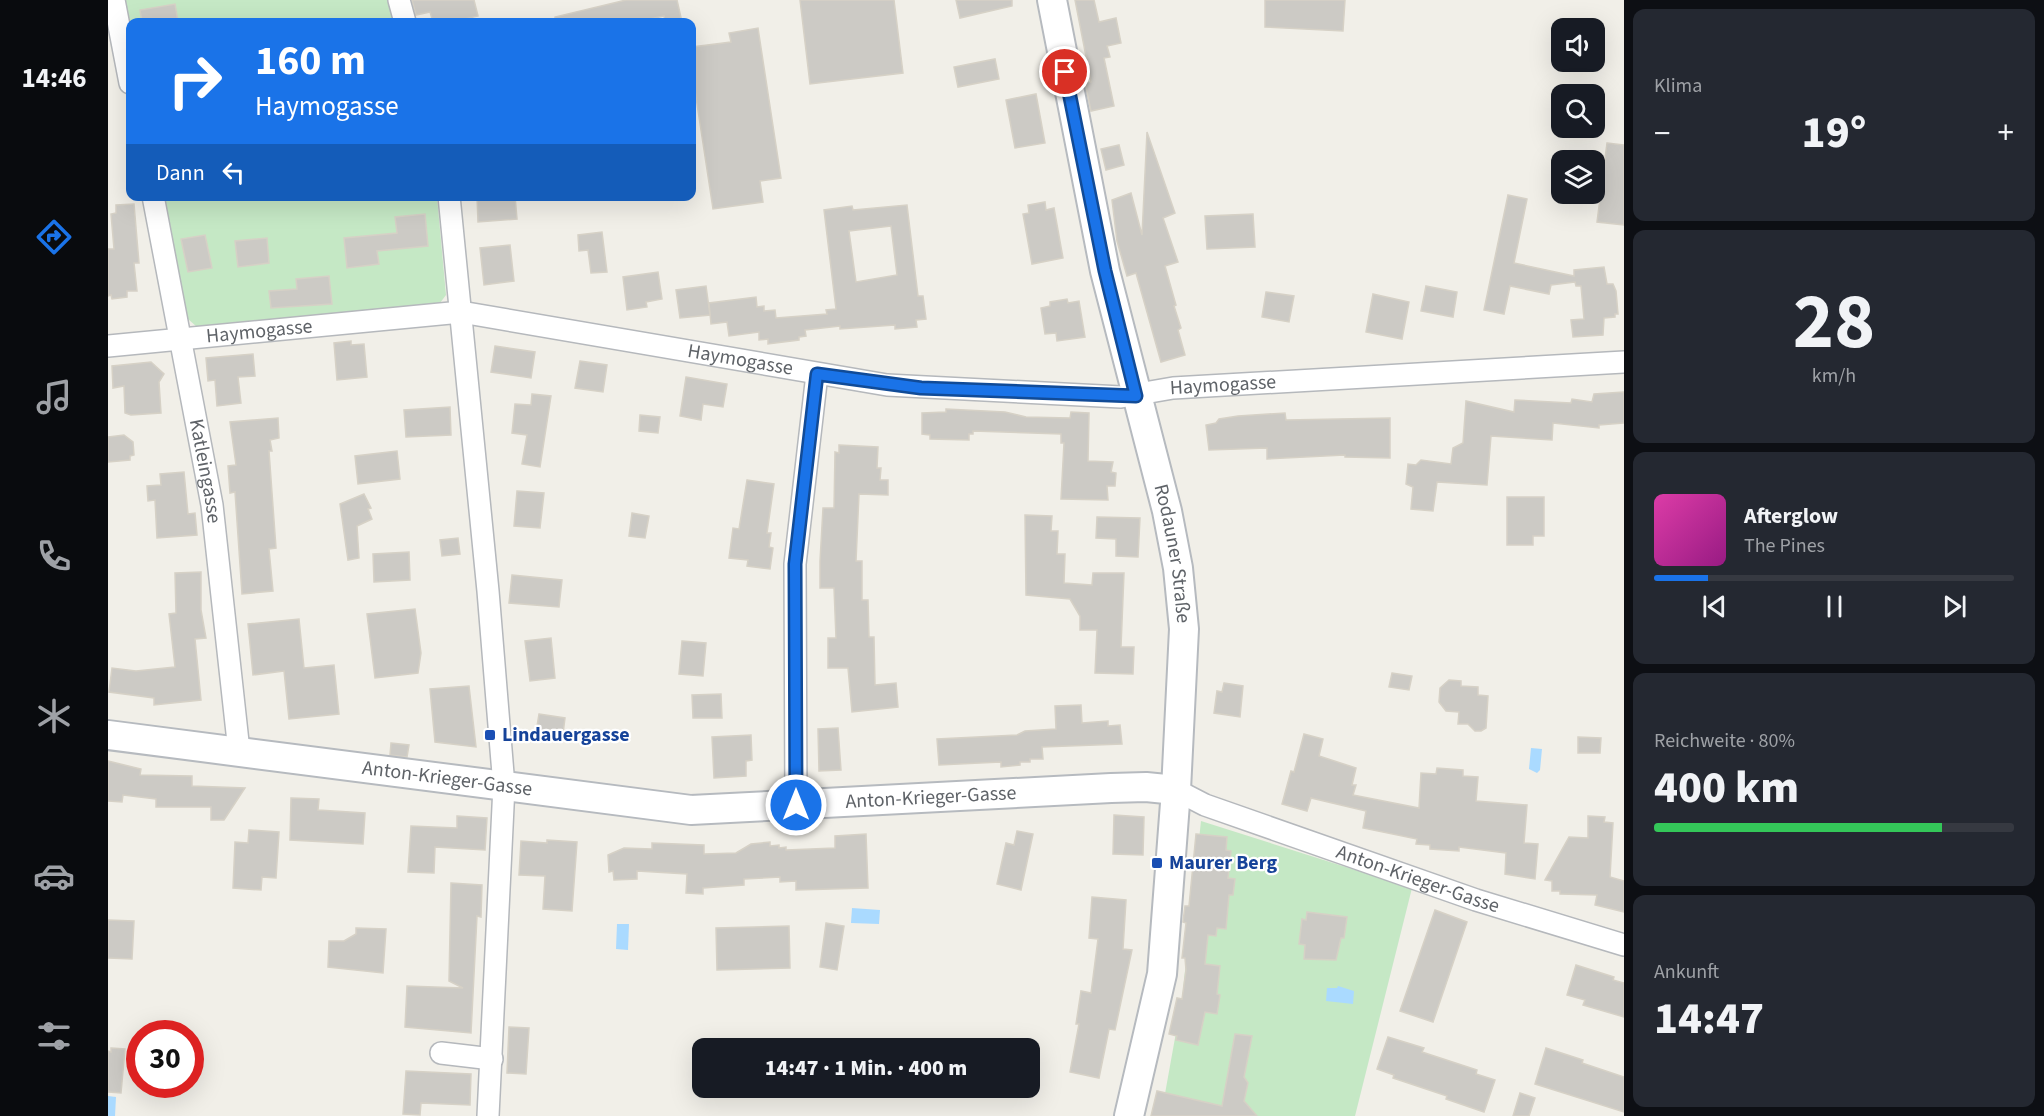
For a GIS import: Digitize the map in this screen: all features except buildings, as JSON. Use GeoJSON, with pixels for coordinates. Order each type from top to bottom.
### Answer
{"type":"FeatureCollection","features":[{"type":"Feature","properties":{"kind":"main road","name":"Rodauner Straße"},"geometry":{"type":"LineString","coordinates":[[1052,0],[1105,271],[1167,511],[1179,578],[1184,629],[1176,790],[1162,974],[1129,1116]]}},
{"type":"Feature","properties":{"kind":"main road","name":"Anton-Krieger-Gasse"},"geometry":{"type":"LineString","coordinates":[[108,735],[691,810],[1122,788],[1176,790]]}},
{"type":"Feature","properties":{"kind":"street"},"geometry":{"type":"LineString","coordinates":[[114,0],[126,62]]}},
{"type":"Feature","properties":{"kind":"street"},"geometry":{"type":"LineString","coordinates":[[399,0],[404,18]]}},
{"type":"Feature","properties":{"kind":"street","name":"Katleingasse"},"geometry":{"type":"LineString","coordinates":[[154,201],[212,505],[239,751]]}},
{"type":"Feature","properties":{"kind":"street"},"geometry":{"type":"LineString","coordinates":[[449,201],[461,312],[504,786],[488,1116]]}},
{"type":"Feature","properties":{"kind":"street","name":"Haymogasse"},"geometry":{"type":"LineString","coordinates":[[108,346],[461,312],[817,374],[921,388],[1136,396],[1173,388],[1624,362]]}},
{"type":"Feature","properties":{"kind":"street"},"geometry":{"type":"LineString","coordinates":[[796,805],[795,564],[817,374]]}},
{"type":"Feature","properties":{"kind":"street","name":"Anton-Krieger-Gasse"},"geometry":{"type":"LineString","coordinates":[[1176,790],[1205,804],[1476,900],[1624,945]]}},
{"type":"Feature","properties":{"kind":"street"},"geometry":{"type":"LineString","coordinates":[[441,1053],[492,1059]]}},
{"type":"Feature","properties":{"kind":"green space"},"geometry":{"type":"Polygon","coordinates":[[[124,0],[389,0],[394,18],[127,18],[124,0]]]}},
{"type":"Feature","properties":{"kind":"green space"},"geometry":{"type":"Polygon","coordinates":[[[163,201],[437,201],[446,295],[440,303],[197,327],[188,319],[163,201]]]}},
{"type":"Feature","properties":{"kind":"green space"},"geometry":{"type":"Polygon","coordinates":[[[1201,821],[1412,888],[1355,1116],[1161,1116],[1182,999],[1201,821]]]}},
{"type":"Feature","properties":{"kind":"water"},"geometry":{"type":"Polygon","coordinates":[[[1531,748],[1542,749],[1540,770],[1537,773],[1529,769],[1531,748]]]}},
{"type":"Feature","properties":{"kind":"water"},"geometry":{"type":"Polygon","coordinates":[[[852,908],[880,910],[879,924],[851,923],[852,908]]]}},
{"type":"Feature","properties":{"kind":"water"},"geometry":{"type":"Polygon","coordinates":[[[617,924],[629,924],[628,950],[616,949],[617,924]]]}},
{"type":"Feature","properties":{"kind":"water"},"geometry":{"type":"Polygon","coordinates":[[[1338,986],[1354,991],[1353,1004],[1326,1001],[1327,988],[1338,986]]]}},
{"type":"Feature","properties":{"kind":"water"},"geometry":{"type":"Polygon","coordinates":[[[108,1096],[116,1097],[115,1116],[108,1116],[108,1096]]]}},
{"type":"Feature","properties":{"kind":"place","name":"Lindauergasse"},"geometry":{"type":"Point","coordinates":[490,735]}},
{"type":"Feature","properties":{"kind":"place","name":"Maurer Berg"},"geometry":{"type":"Point","coordinates":[1157,863]}},
{"type":"Feature","properties":{"kind":"route"},"geometry":{"type":"LineString","coordinates":[[796,805],[795,564],[817,374],[921,388],[1136,396],[1105,271],[1065,72]]}}]}
